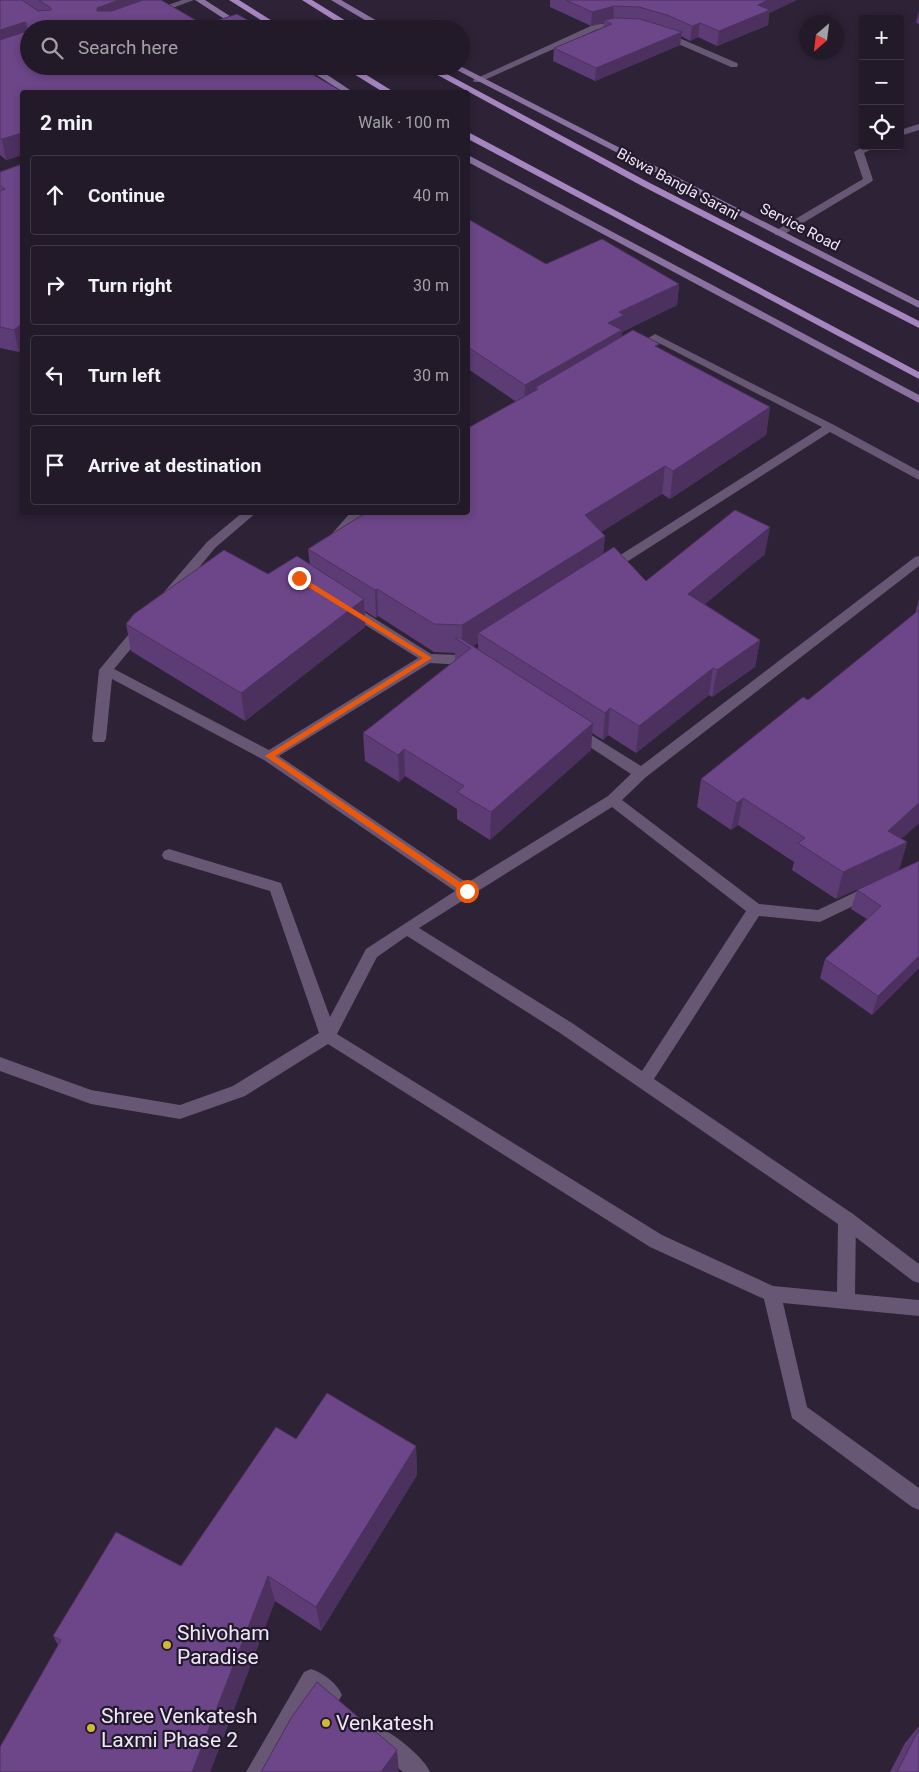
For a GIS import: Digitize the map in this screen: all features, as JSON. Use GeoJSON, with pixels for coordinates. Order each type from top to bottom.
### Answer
{"type":"FeatureCollection","features":[{"type":"Feature","properties":{"kind":"main road"},"geometry":{"type":"LineString","coordinates":[[233,0],[266,20]]}},
{"type":"Feature","properties":{"kind":"main road"},"geometry":{"type":"LineString","coordinates":[[306,0],[340,20]]}},
{"type":"Feature","properties":{"kind":"main road"},"geometry":{"type":"LineString","coordinates":[[360,75],[386,90]]}},
{"type":"Feature","properties":{"kind":"main road","name":"Biswa Bangla Sarani"},"geometry":{"type":"LineString","coordinates":[[442,75],[470,90]]}},
{"type":"Feature","properties":{"kind":"main road","name":"Biswa Bangla Sarani"},"geometry":{"type":"LineString","coordinates":[[470,90],[645,184],[919,326]]}},
{"type":"Feature","properties":{"kind":"main road"},"geometry":{"type":"LineString","coordinates":[[470,136],[919,376]]}},
{"type":"Feature","properties":{"kind":"street"},"geometry":{"type":"LineString","coordinates":[[143,16],[190,0]]}},
{"type":"Feature","properties":{"kind":"street"},"geometry":{"type":"LineString","coordinates":[[199,0],[231,20]]}},
{"type":"Feature","properties":{"kind":"street"},"geometry":{"type":"LineString","coordinates":[[336,0],[370,20]]}},
{"type":"Feature","properties":{"kind":"street"},"geometry":{"type":"LineString","coordinates":[[340,20],[360,14]]}},
{"type":"Feature","properties":{"kind":"street"},"geometry":{"type":"LineString","coordinates":[[477,80],[596,27],[617,24],[630,25]]}},
{"type":"Feature","properties":{"kind":"street"},"geometry":{"type":"LineString","coordinates":[[653,30],[734,65]]}},
{"type":"Feature","properties":{"kind":"street"},"geometry":{"type":"LineString","coordinates":[[321,75],[345,90]]}},
{"type":"Feature","properties":{"kind":"street","name":"Service Road"},"geometry":{"type":"LineString","coordinates":[[468,75],[919,305]]}},
{"type":"Feature","properties":{"kind":"street"},"geometry":{"type":"LineString","coordinates":[[904,132],[919,127]]}},
{"type":"Feature","properties":{"kind":"street"},"geometry":{"type":"LineString","coordinates":[[779,233],[868,180],[859,152],[863,150]]}},
{"type":"Feature","properties":{"kind":"street"},"geometry":{"type":"LineString","coordinates":[[470,159],[919,400]]}},
{"type":"Feature","properties":{"kind":"street"},"geometry":{"type":"LineString","coordinates":[[621,357],[655,337],[918,473]]}},
{"type":"Feature","properties":{"kind":"street"},"geometry":{"type":"LineString","coordinates":[[598,575],[830,427]]}},
{"type":"Feature","properties":{"kind":"street"},"geometry":{"type":"LineString","coordinates":[[161,604],[211,545],[247,515]]}},
{"type":"Feature","properties":{"kind":"street"},"geometry":{"type":"LineString","coordinates":[[326,549],[355,515]]}},
{"type":"Feature","properties":{"kind":"street"},"geometry":{"type":"LineString","coordinates":[[0,1064],[91,1097],[180,1112],[239,1091],[328,1036],[371,953],[407,928],[613,800],[640,773],[919,560]]}},
{"type":"Feature","properties":{"kind":"street"},"geometry":{"type":"LineString","coordinates":[[340,603],[428,658],[464,660],[481,670]]}},
{"type":"Feature","properties":{"kind":"street"},"geometry":{"type":"LineString","coordinates":[[98,739],[106,670],[149,619]]}},
{"type":"Feature","properties":{"kind":"street"},"geometry":{"type":"LineString","coordinates":[[464,660],[481,649]]}},
{"type":"Feature","properties":{"kind":"street"},"geometry":{"type":"LineString","coordinates":[[269,756],[428,658]]}},
{"type":"Feature","properties":{"kind":"street"},"geometry":{"type":"LineString","coordinates":[[106,670],[269,756],[467,891]]}},
{"type":"Feature","properties":{"kind":"street"},"geometry":{"type":"LineString","coordinates":[[565,724],[640,773]]}},
{"type":"Feature","properties":{"kind":"street"},"geometry":{"type":"LineString","coordinates":[[613,800],[755,910],[820,916],[886,884]]}},
{"type":"Feature","properties":{"kind":"street"},"geometry":{"type":"LineString","coordinates":[[169,855],[276,888],[328,1036],[656,1241],[772,1294],[919,1308]]}},
{"type":"Feature","properties":{"kind":"street"},"geometry":{"type":"LineString","coordinates":[[644,1081],[755,910]]}},
{"type":"Feature","properties":{"kind":"street"},"geometry":{"type":"LineString","coordinates":[[407,928],[566,1028],[847,1220],[919,1275]]}},
{"type":"Feature","properties":{"kind":"street"},"geometry":{"type":"LineString","coordinates":[[846,1301],[847,1220]]}},
{"type":"Feature","properties":{"kind":"street"},"geometry":{"type":"LineString","coordinates":[[772,1294],[799,1412],[919,1500]]}},
{"type":"Feature","properties":{"kind":"street"},"geometry":{"type":"LineString","coordinates":[[257,1772],[311,1678],[347,1710]]}},
{"type":"Feature","properties":{"kind":"street"},"geometry":{"type":"LineString","coordinates":[[369,1728],[419,1772]]}},
{"type":"Feature","properties":{"kind":"building"},"geometry":{"type":"Polygon","coordinates":[[[0,0],[22,0],[38,11],[51,10],[51,8],[39,0],[119,0],[97,8],[97,11],[112,11],[143,0],[161,0],[195,20],[20,20],[20,24],[0,30],[0,0]]]}},
{"type":"Feature","properties":{"kind":"building"},"geometry":{"type":"Polygon","coordinates":[[[566,0],[768,0],[758,5],[770,10],[719,31],[700,23],[692,26],[667,15],[639,7],[614,6],[592,12],[566,0]]]}},
{"type":"Feature","properties":{"kind":"building"},"geometry":{"type":"Polygon","coordinates":[[[237,14],[247,20],[219,20],[237,14]]]}},
{"type":"Feature","properties":{"kind":"building"},"geometry":{"type":"Polygon","coordinates":[[[615,18],[640,19],[682,32],[596,68],[554,48],[612,24],[604,20],[615,18]]]}},
{"type":"Feature","properties":{"kind":"building"},"geometry":{"type":"Polygon","coordinates":[[[20,33],[20,75],[313,75],[340,90],[20,90],[20,134],[2,139],[0,138],[0,40],[20,33]]]}},
{"type":"Feature","properties":{"kind":"building"},"geometry":{"type":"Polygon","coordinates":[[[20,165],[20,325],[14,330],[0,327],[0,191],[5,189],[0,185],[0,172],[20,165]]]}},
{"type":"Feature","properties":{"kind":"building"},"geometry":{"type":"Polygon","coordinates":[[[470,220],[546,264],[602,239],[679,284],[619,312],[624,315],[608,323],[622,330],[525,385],[470,348],[470,220]]]}},
{"type":"Feature","properties":{"kind":"building"},"geometry":{"type":"Polygon","coordinates":[[[633,330],[660,344],[655,346],[770,407],[673,471],[665,466],[585,515],[605,536],[462,625],[434,624],[308,549],[362,515],[470,515],[470,427],[538,389],[536,387],[633,330]]]}},
{"type":"Feature","properties":{"kind":"building"},"geometry":{"type":"Polygon","coordinates":[[[735,510],[770,527],[688,594],[760,640],[717,670],[713,668],[639,726],[610,708],[605,713],[478,633],[614,547],[646,581],[735,510]]]}},
{"type":"Feature","properties":{"kind":"building"},"geometry":{"type":"Polygon","coordinates":[[[224,550],[268,574],[297,556],[364,599],[241,693],[126,624],[134,614],[224,550]]]}},
{"type":"Feature","properties":{"kind":"building"},"geometry":{"type":"Polygon","coordinates":[[[919,610],[919,803],[888,831],[907,842],[843,872],[798,843],[805,838],[743,798],[737,803],[701,779],[803,697],[808,700],[919,610]]]}},
{"type":"Feature","properties":{"kind":"building"},"geometry":{"type":"Polygon","coordinates":[[[455,638],[460,638],[593,723],[491,812],[457,792],[464,786],[404,749],[398,755],[363,733],[471,648],[455,638]]]}},
{"type":"Feature","properties":{"kind":"building"},"geometry":{"type":"Polygon","coordinates":[[[919,861],[919,956],[878,996],[825,959],[881,906],[857,890],[919,861]]]}},
{"type":"Feature","properties":{"kind":"building"},"geometry":{"type":"Polygon","coordinates":[[[327,1393],[416,1446],[316,1607],[268,1576],[192,1772],[0,1772],[0,1747],[61,1640],[53,1636],[116,1532],[181,1566],[276,1427],[296,1439],[327,1393]]]}},
{"type":"Feature","properties":{"kind":"building"},"geometry":{"type":"Polygon","coordinates":[[[317,1682],[397,1750],[381,1772],[261,1772],[291,1718],[317,1682]]]}},
{"type":"Feature","properties":{"kind":"building"},"geometry":{"type":"Polygon","coordinates":[[[919,1729],[919,1772],[897,1772],[919,1729]]]}},
{"type":"Feature","properties":{"kind":"place","name":"Shivoham Paradise"},"geometry":{"type":"Point","coordinates":[167,1645]}},
{"type":"Feature","properties":{"kind":"place","name":"Venkatesh"},"geometry":{"type":"Point","coordinates":[326,1723]}},
{"type":"Feature","properties":{"kind":"place","name":"Shree Venkatesh Laxmi Phase 2"},"geometry":{"type":"Point","coordinates":[91,1728]}},
{"type":"Feature","properties":{"kind":"route"},"geometry":{"type":"LineString","coordinates":[[299,578],[428,658],[269,756],[467,891]]}}]}
